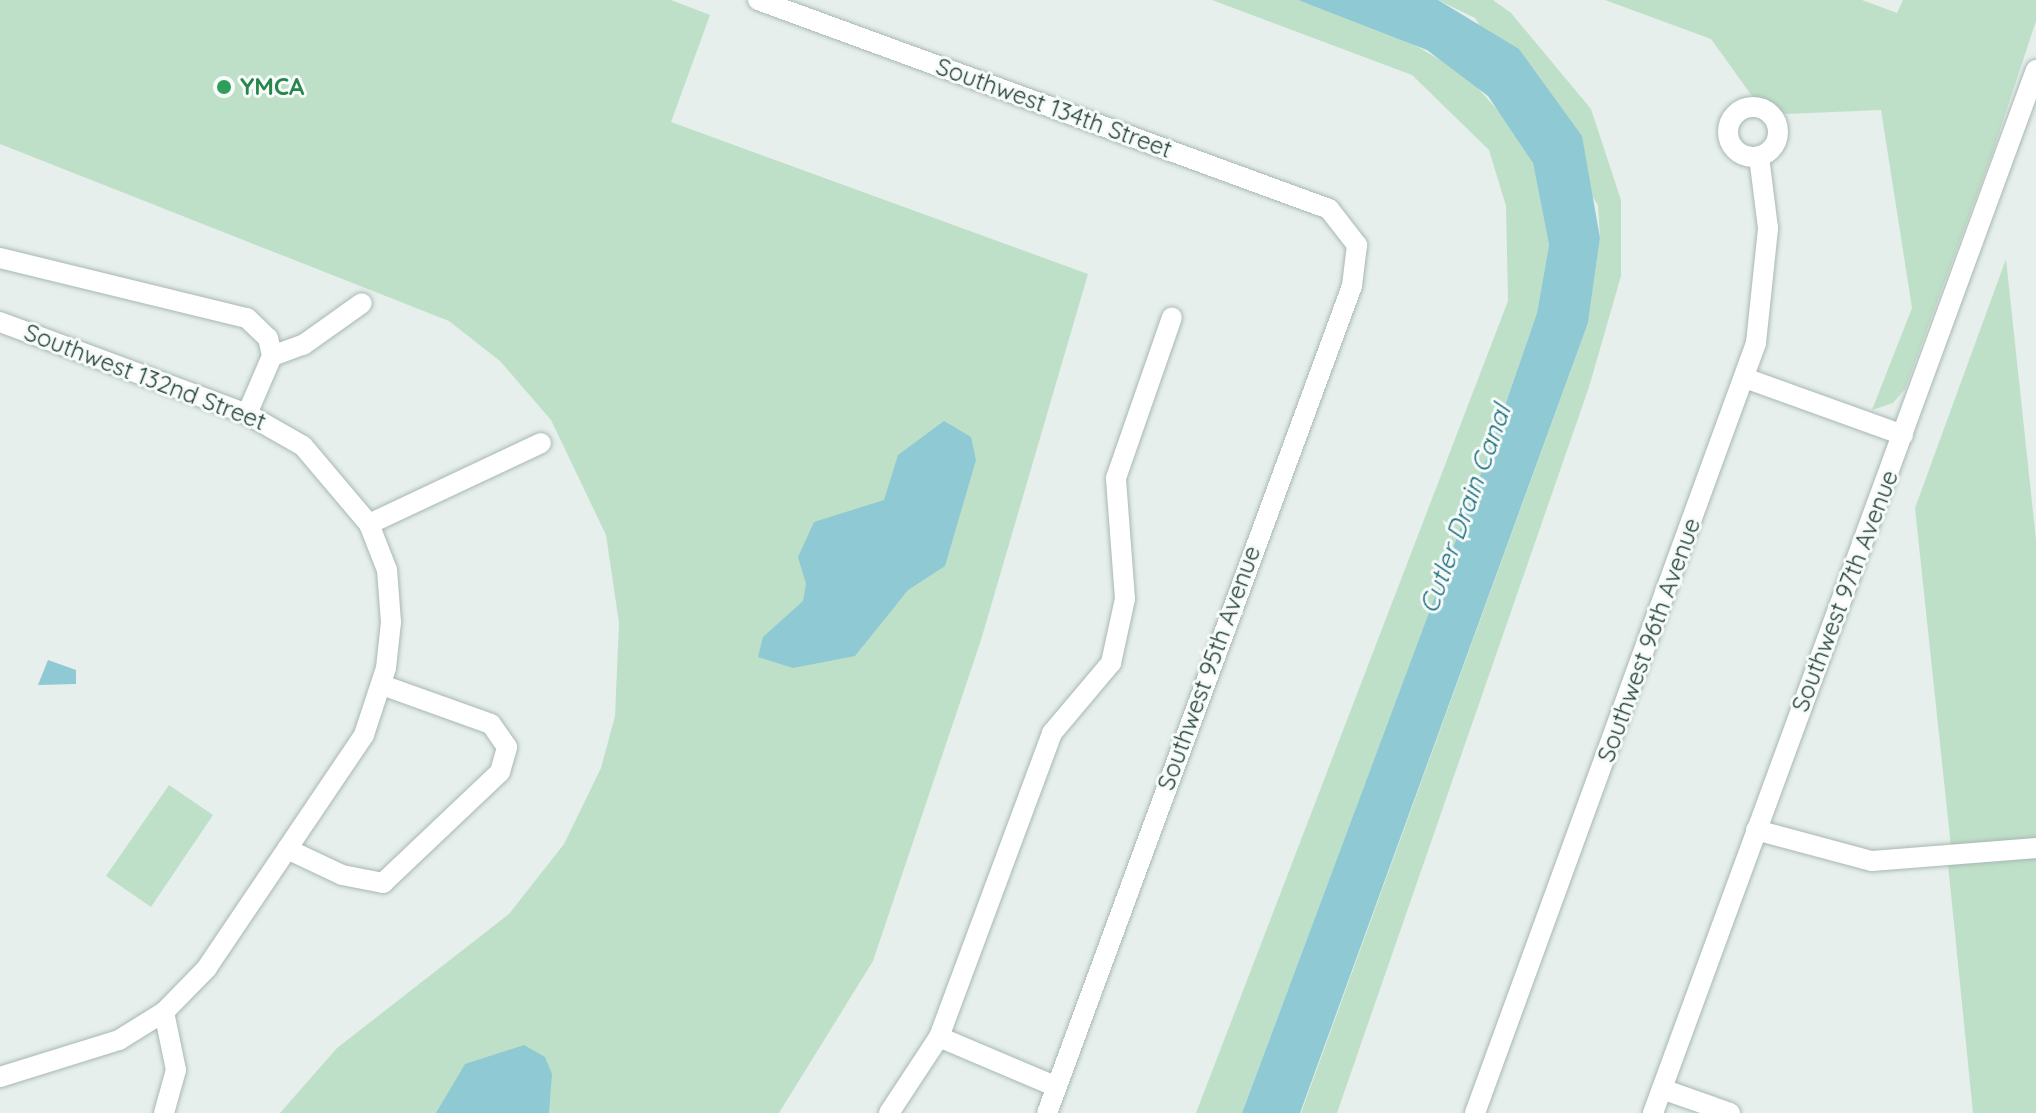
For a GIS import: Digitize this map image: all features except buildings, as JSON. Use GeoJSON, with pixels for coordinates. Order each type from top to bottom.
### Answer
{"type":"FeatureCollection","features":[{"type":"Feature","properties":{"kind":"street","name":"Southwest 134th Street"},"geometry":{"type":"LineString","coordinates":[[758,0],[1314,202],[1347,223]]}},
{"type":"Feature","properties":{"kind":"street","name":"Southwest 97th Avenue"},"geometry":{"type":"LineString","coordinates":[[1653,1113],[2036,70]]}},
{"type":"Feature","properties":{"kind":"street","name":"Southwest 96th Avenue"},"geometry":{"type":"LineString","coordinates":[[1475,1113],[1745,378],[1767,280],[1759,157]]}},
{"type":"Feature","properties":{"kind":"street","name":"Southwest 95th Avenue"},"geometry":{"type":"LineString","coordinates":[[1047,1113],[1352,286],[1358,252],[1347,223]]}},
{"type":"Feature","properties":{"kind":"street"},"geometry":{"type":"LineString","coordinates":[[0,258],[230,311],[258,326],[272,356]]}},
{"type":"Feature","properties":{"kind":"street"},"geometry":{"type":"LineString","coordinates":[[247,414],[272,356],[303,345],[362,303]]}},
{"type":"Feature","properties":{"kind":"street"},"geometry":{"type":"LineString","coordinates":[[889,1113],[939,1037],[1052,733],[1111,663],[1125,599],[1116,478],[1172,317]]}},
{"type":"Feature","properties":{"kind":"street","name":"Southwest 132nd Street"},"geometry":{"type":"LineString","coordinates":[[0,322],[247,414],[319,459],[369,524],[389,587],[382,685],[364,735],[207,968],[164,1012],[72,1060],[0,1077]]}},
{"type":"Feature","properties":{"kind":"street"},"geometry":{"type":"LineString","coordinates":[[1745,378],[1903,435]]}},
{"type":"Feature","properties":{"kind":"street"},"geometry":{"type":"LineString","coordinates":[[369,524],[541,443]]}},
{"type":"Feature","properties":{"kind":"street"},"geometry":{"type":"LineString","coordinates":[[287,849],[342,875],[383,883],[500,772],[507,747],[491,724],[382,685]]}},
{"type":"Feature","properties":{"kind":"street"},"geometry":{"type":"LineString","coordinates":[[1756,830],[1872,861],[2036,848]]}},
{"type":"Feature","properties":{"kind":"street"},"geometry":{"type":"LineString","coordinates":[[164,1012],[176,1070],[164,1113]]}},
{"type":"Feature","properties":{"kind":"street"},"geometry":{"type":"LineString","coordinates":[[939,1037],[1057,1087]]}},
{"type":"Feature","properties":{"kind":"street"},"geometry":{"type":"LineString","coordinates":[[1662,1089],[1730,1113]]}},
{"type":"Feature","properties":{"kind":"green space"},"geometry":{"type":"Polygon","coordinates":[[[0,0],[671,0],[710,15],[671,122],[1088,274],[981,640],[873,961],[779,1113],[280,1113],[337,1048],[509,914],[564,844],[601,768],[615,716],[619,623],[606,535],[551,420],[500,361],[449,321],[0,144],[0,0]]]}},
{"type":"Feature","properties":{"kind":"green space"},"geometry":{"type":"Polygon","coordinates":[[[1212,0],[1298,0],[1406,40],[1466,75],[1518,133],[1533,163],[1549,245],[1537,313],[1490,449],[1242,1113],[1196,1113],[1508,301],[1506,206],[1489,150],[1412,75],[1212,0]]]}},
{"type":"Feature","properties":{"kind":"green space"},"geometry":{"type":"Polygon","coordinates":[[[1438,0],[1493,0],[1511,13],[1591,109],[1621,200],[1621,276],[1589,387],[1337,1113],[1301,1113],[1588,323],[1600,238],[1598,205],[1475,18],[1438,0]]]}},
{"type":"Feature","properties":{"kind":"green space"},"geometry":{"type":"Polygon","coordinates":[[[1605,0],[1862,0],[1897,13],[1903,0],[2036,0],[2036,21],[1993,151],[1905,389],[1893,403],[1872,410],[1912,308],[1881,110],[1786,114],[1752,96],[1711,39],[1605,0]]]}},
{"type":"Feature","properties":{"kind":"green space"},"geometry":{"type":"Polygon","coordinates":[[[2006,259],[2036,540],[2036,838],[1951,847],[1915,508],[2006,259]]]}},
{"type":"Feature","properties":{"kind":"green space"},"geometry":{"type":"Polygon","coordinates":[[[169,785],[213,815],[151,907],[106,876],[169,785]]]}},
{"type":"Feature","properties":{"kind":"green space"},"geometry":{"type":"Polygon","coordinates":[[[2036,857],[2036,1113],[1973,1113],[1948,864],[2036,857]]]}},
{"type":"Feature","properties":{"kind":"water"},"geometry":{"type":"Polygon","coordinates":[[[1298,0],[1438,0],[1519,49],[1582,136],[1600,238],[1588,323],[1300,1113],[1242,1113],[1490,449],[1537,313],[1549,245],[1533,163],[1488,96],[1427,50],[1298,0]]]}},
{"type":"Feature","properties":{"kind":"water"},"geometry":{"type":"Polygon","coordinates":[[[944,421],[971,437],[976,460],[945,566],[908,590],[855,656],[793,668],[758,657],[763,637],[803,601],[806,584],[798,557],[814,522],[884,500],[898,455],[944,421]]]}},
{"type":"Feature","properties":{"kind":"water"},"geometry":{"type":"Polygon","coordinates":[[[48,660],[76,670],[76,684],[38,685],[48,660]]]}},
{"type":"Feature","properties":{"kind":"water"},"geometry":{"type":"Polygon","coordinates":[[[524,1045],[545,1057],[552,1074],[549,1113],[436,1113],[465,1064],[524,1045]]]}},
{"type":"Feature","properties":{"kind":"place","name":"YMCA"},"geometry":{"type":"Point","coordinates":[224,87]}},
{"type":"Feature","properties":{"kind":"water label","name":"Cutler Drain Canal"},"geometry":{"type":"Point","coordinates":[1465,509]}}]}
